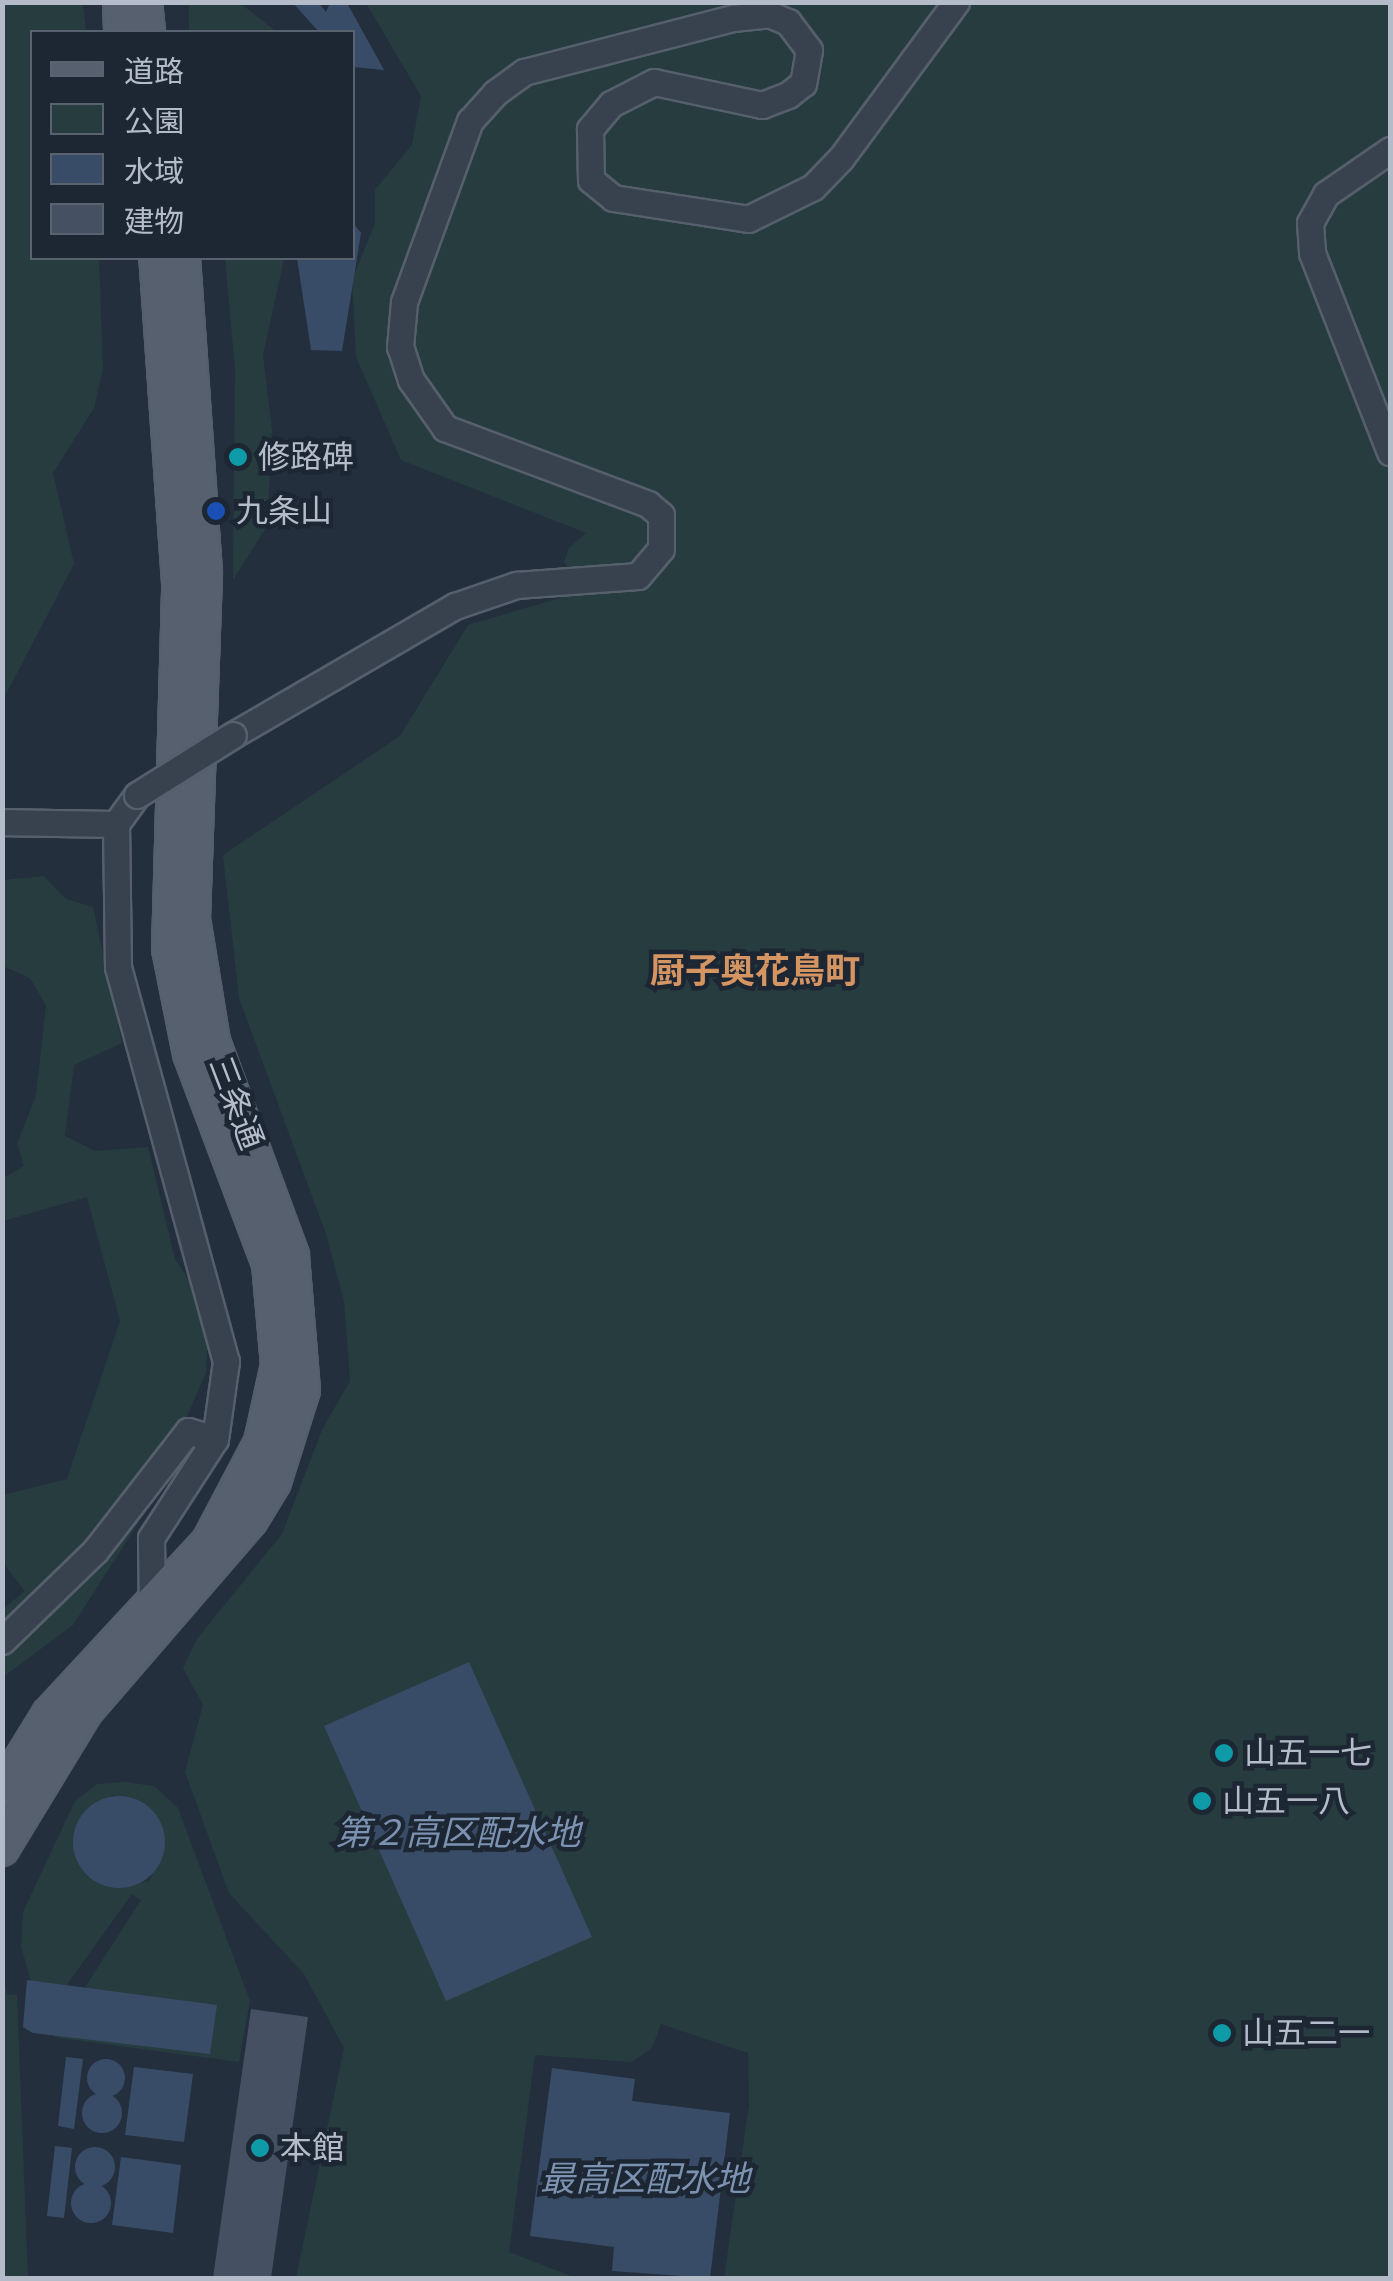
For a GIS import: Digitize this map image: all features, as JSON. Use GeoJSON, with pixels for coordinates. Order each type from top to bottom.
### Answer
{"type":"FeatureCollection","features":[{"type":"Feature","properties":{"kind":"main road"},"geometry":{"type":"LineString","coordinates":[[120,2],[121,30]]}},
{"type":"Feature","properties":{"kind":"main road"},"geometry":{"type":"LineString","coordinates":[[145,2],[148,30]]}},
{"type":"Feature","properties":{"kind":"main road","name":"三条通"},"geometry":{"type":"LineString","coordinates":[[2,1790],[48,1714],[152,1604],[237,1496],[261,1442],[278,1365],[269,1264],[190,1054],[169,949],[179,563],[156,260]]}},
{"type":"Feature","properties":{"kind":"main road","name":"三条通"},"geometry":{"type":"LineString","coordinates":[[2,1849],[52,1756],[216,1566],[274,1482],[293,1434],[306,1357],[292,1256],[212,1042],[192,918],[205,572],[183,260]]}},
{"type":"Feature","properties":{"kind":"street"},"geometry":{"type":"LineString","coordinates":[[150,1640],[151,1538],[214,1439],[226,1361],[124,995],[116,824],[136,795],[455,606],[516,585],[638,576],[661,548],[661,516],[648,504],[446,428],[411,380],[400,347],[404,302],[470,121],[495,93],[524,72],[733,18],[768,14],[788,22],[809,50],[803,83],[788,95],[762,104],[654,82],[611,104],[590,129],[591,180],[612,198],[748,219],[813,188],[841,158],[956,2]]}},
{"type":"Feature","properties":{"kind":"street"},"geometry":{"type":"LineString","coordinates":[[1390,150],[1326,194],[1310,223],[1312,253],[1390,452]]}},
{"type":"Feature","properties":{"kind":"street"},"geometry":{"type":"LineString","coordinates":[[2,822],[116,824]]}},
{"type":"Feature","properties":{"kind":"street"},"geometry":{"type":"LineString","coordinates":[[2,1640],[95,1552],[188,1432],[214,1439]]}},
{"type":"Feature","properties":{"kind":"green space"},"geometry":{"type":"Polygon","coordinates":[[[3,2],[83,3],[86,30],[30,30],[30,260],[99,260],[103,368],[94,408],[53,473],[74,564],[3,700],[3,2]]]}},
{"type":"Feature","properties":{"kind":"green space"},"geometry":{"type":"Polygon","coordinates":[[[189,3],[240,3],[274,30],[189,30],[189,3]]]}},
{"type":"Feature","properties":{"kind":"green space"},"geometry":{"type":"Polygon","coordinates":[[[366,3],[1390,3],[1390,2278],[724,2278],[749,2105],[748,2053],[661,2024],[652,2048],[632,2062],[535,2055],[509,2252],[576,2278],[296,2278],[344,2048],[304,1974],[229,1893],[185,1772],[203,1705],[183,1668],[197,1639],[282,1534],[322,1430],[350,1381],[344,1301],[326,1234],[239,998],[223,855],[400,736],[468,625],[560,598],[572,573],[564,562],[569,548],[586,533],[401,460],[356,357],[352,280],[375,223],[375,190],[412,145],[421,96],[366,3]]]}},
{"type":"Feature","properties":{"kind":"green space"},"geometry":{"type":"Polygon","coordinates":[[[225,260],[284,260],[263,355],[272,431],[267,526],[233,580],[235,369],[225,260]]]}},
{"type":"Feature","properties":{"kind":"green space"},"geometry":{"type":"Polygon","coordinates":[[[44,876],[66,899],[93,907],[122,1043],[74,1065],[65,1136],[95,1151],[148,1147],[175,1259],[201,1298],[208,1328],[206,1373],[144,1514],[73,1625],[3,1677],[3,1609],[25,1591],[3,1563],[3,1495],[67,1479],[120,1321],[87,1197],[3,1221],[3,1178],[24,1166],[17,1144],[36,1095],[46,1006],[30,978],[3,966],[3,880],[44,876]]]}},
{"type":"Feature","properties":{"kind":"green space"},"geometry":{"type":"Polygon","coordinates":[[[97,1784],[154,1786],[178,1808],[250,2001],[239,2062],[53,2037],[141,1900],[132,1894],[45,2015],[21,1946],[23,1912],[75,1801],[97,1784]],[[111,1795],[133,1884],[149,1881],[160,1860],[140,1802],[111,1795]]]}},
{"type":"Feature","properties":{"kind":"green space"},"geometry":{"type":"Polygon","coordinates":[[[3,1973],[7,1994],[17,1995],[28,2278],[3,2278],[3,1973]]]}},
{"type":"Feature","properties":{"kind":"water"},"geometry":{"type":"Polygon","coordinates":[[[293,3],[319,3],[326,12],[330,3],[347,3],[384,70],[355,67],[355,30],[317,30],[293,3]]]}},
{"type":"Feature","properties":{"kind":"water"},"geometry":{"type":"Polygon","coordinates":[[[355,226],[361,233],[342,351],[311,350],[297,260],[355,260],[355,226]]]}},
{"type":"Feature","properties":{"kind":"water","name":"第２高区配水地"},"geometry":{"type":"Polygon","coordinates":[[[469,1662],[592,1937],[446,2001],[324,1726],[469,1662]]]}},
{"type":"Feature","properties":{"kind":"water"},"geometry":{"type":"Polygon","coordinates":[[[119,1796],[136,1800],[151,1810],[161,1825],[165,1842],[161,1859],[151,1874],[136,1884],[119,1888],[102,1884],[87,1874],[77,1859],[73,1842],[77,1825],[87,1810],[102,1800],[119,1796]]]}},
{"type":"Feature","properties":{"kind":"water"},"geometry":{"type":"Polygon","coordinates":[[[27,1980],[217,2005],[210,2054],[33,2033],[23,2027],[27,1980]]]}},
{"type":"Feature","properties":{"kind":"water"},"geometry":{"type":"Polygon","coordinates":[[[66,2057],[83,2059],[74,2129],[58,2126],[66,2057]]]}},
{"type":"Feature","properties":{"kind":"water"},"geometry":{"type":"Polygon","coordinates":[[[106,2059],[120,2064],[125,2078],[120,2092],[106,2097],[92,2092],[87,2078],[92,2064],[106,2059]]]}},
{"type":"Feature","properties":{"kind":"water"},"geometry":{"type":"Polygon","coordinates":[[[134,2067],[193,2074],[184,2142],[125,2135],[134,2067]]]}},
{"type":"Feature","properties":{"kind":"water","name":"最高区配水地"},"geometry":{"type":"Polygon","coordinates":[[[552,2068],[635,2079],[632,2101],[730,2113],[710,2278],[612,2271],[614,2247],[530,2236],[552,2068]]]}},
{"type":"Feature","properties":{"kind":"water"},"geometry":{"type":"Polygon","coordinates":[[[102,2093],[116,2099],[122,2113],[116,2127],[102,2133],[88,2127],[82,2113],[88,2099],[102,2093]]]}},
{"type":"Feature","properties":{"kind":"water"},"geometry":{"type":"Polygon","coordinates":[[[55,2146],[72,2148],[64,2218],[47,2216],[55,2146]]]}},
{"type":"Feature","properties":{"kind":"water"},"geometry":{"type":"Polygon","coordinates":[[[95,2147],[109,2153],[115,2167],[109,2181],[95,2187],[81,2181],[75,2167],[81,2153],[95,2147]]]}},
{"type":"Feature","properties":{"kind":"water"},"geometry":{"type":"Polygon","coordinates":[[[121,2157],[181,2165],[173,2233],[112,2225],[121,2157]]]}},
{"type":"Feature","properties":{"kind":"water"},"geometry":{"type":"Polygon","coordinates":[[[91,2183],[105,2189],[111,2203],[105,2217],[91,2223],[77,2217],[71,2203],[77,2189],[91,2183]]]}},
{"type":"Feature","properties":{"kind":"building","name":"本館"},"geometry":{"type":"Polygon","coordinates":[[[251,2009],[308,2017],[271,2278],[213,2278],[251,2009]]]}},
{"type":"Feature","properties":{"kind":"place","name":"修路碑"},"geometry":{"type":"Point","coordinates":[238,457]}},
{"type":"Feature","properties":{"kind":"place","name":"九条山"},"geometry":{"type":"Point","coordinates":[216,511]}},
{"type":"Feature","properties":{"kind":"place","name":"山五一七"},"geometry":{"type":"Point","coordinates":[1224,1753]}},
{"type":"Feature","properties":{"kind":"place","name":"山五一八"},"geometry":{"type":"Point","coordinates":[1202,1801]}},
{"type":"Feature","properties":{"kind":"place","name":"山五二一"},"geometry":{"type":"Point","coordinates":[1222,2033]}},
{"type":"Feature","properties":{"kind":"place","name":"本館"},"geometry":{"type":"Point","coordinates":[260,2148]}},
{"type":"Feature","properties":{"kind":"district","name":"厨子奥花鳥町"},"geometry":{"type":"Point","coordinates":[755,970]}}]}
